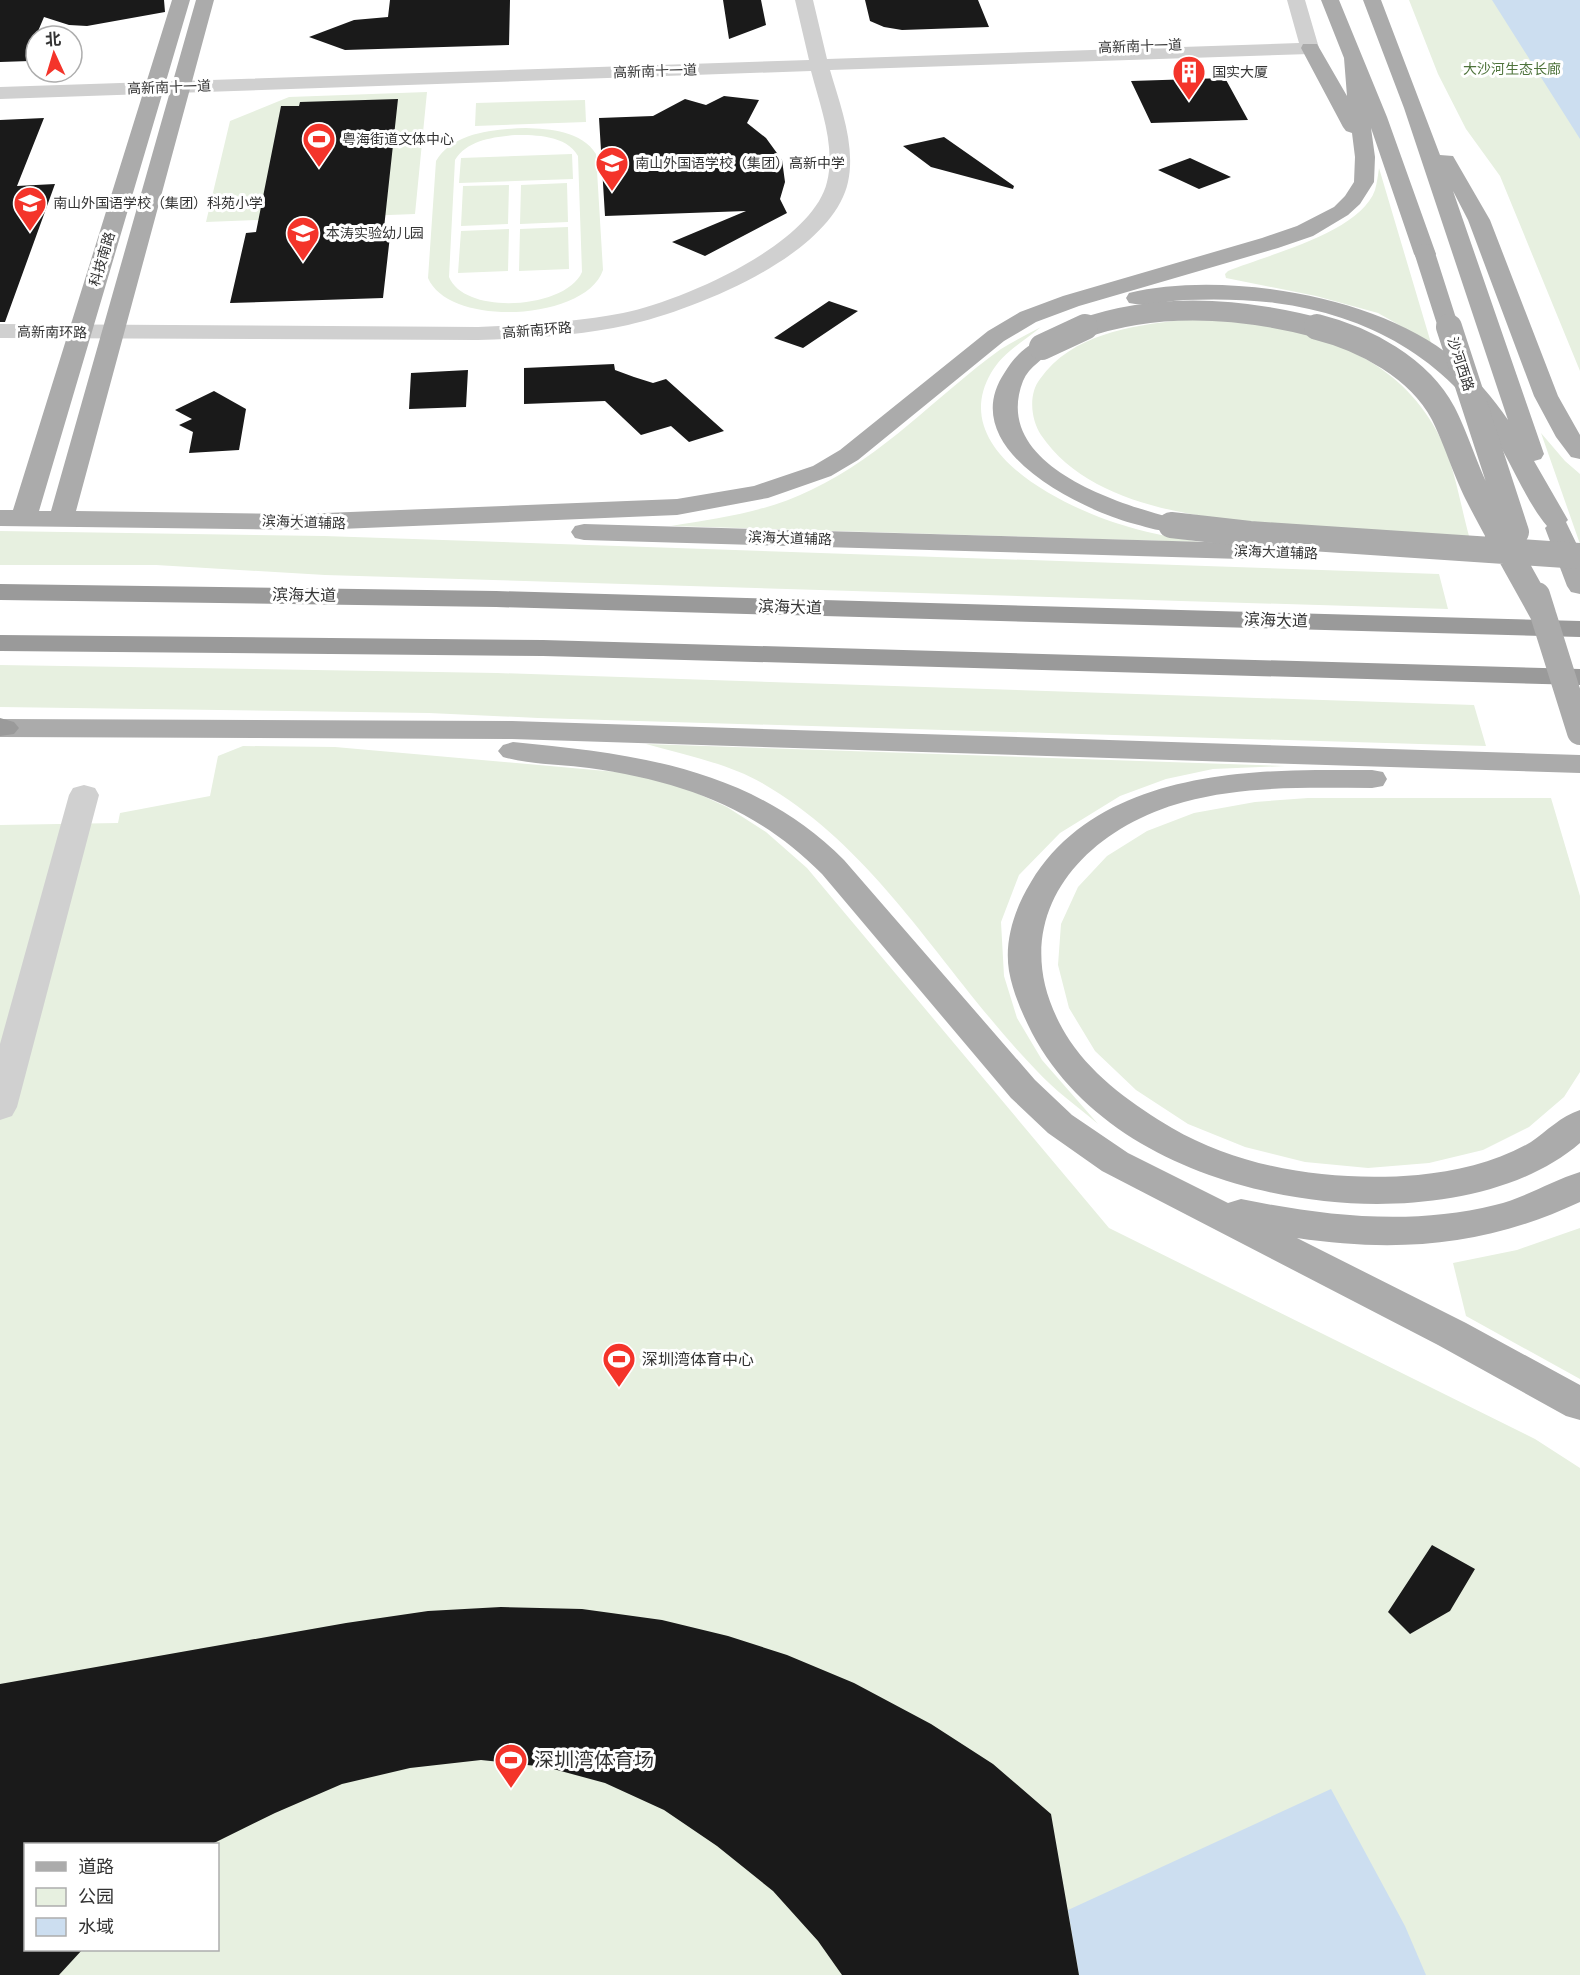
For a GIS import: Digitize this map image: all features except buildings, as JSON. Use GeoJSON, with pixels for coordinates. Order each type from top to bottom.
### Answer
{"type":"FeatureCollection","features":[{"type":"Feature","properties":{"kind":"highway"},"geometry":{"type":"LineString","coordinates":[[0,578],[191,593]]}},
{"type":"Feature","properties":{"kind":"highway","name":"滨海大道"},"geometry":{"type":"LineString","coordinates":[[0,592],[191,593],[1580,629]]}},
{"type":"Feature","properties":{"kind":"highway"},"geometry":{"type":"LineString","coordinates":[[0,643],[543,648],[1580,677]]}},
{"type":"Feature","properties":{"kind":"main road","name":"科技南路"},"geometry":{"type":"LineString","coordinates":[[12,518],[80,332],[181,0]]}},
{"type":"Feature","properties":{"kind":"main road","name":"科技南路"},"geometry":{"type":"LineString","coordinates":[[62,517],[205,0]]}},
{"type":"Feature","properties":{"kind":"main road","name":"沙河西路"},"geometry":{"type":"LineString","coordinates":[[1330,0],[1352,60],[1377,117],[1425,254],[1544,615],[1580,732]]}},
{"type":"Feature","properties":{"kind":"main road"},"geometry":{"type":"LineString","coordinates":[[1372,0],[1414,108],[1463,256],[1580,586]]}},
{"type":"Feature","properties":{"kind":"main road"},"geometry":{"type":"LineString","coordinates":[[1309,44],[1344,107],[1365,157]]}},
{"type":"Feature","properties":{"kind":"main road"},"geometry":{"type":"LineString","coordinates":[[294,522],[626,511],[718,502],[759,494],[822,471],[849,455],[996,336],[1305,231],[1341,211],[1360,191],[1364,182],[1365,157],[1352,60]]}},
{"type":"Feature","properties":{"kind":"main road"},"geometry":{"type":"LineString","coordinates":[[1414,108],[1472,206],[1546,396],[1565,432],[1580,452]]}},
{"type":"Feature","properties":{"kind":"main road"},"geometry":{"type":"LineString","coordinates":[[1107,297],[1197,292],[1246,293],[1292,298],[1336,308],[1406,337],[1443,363],[1477,394],[1501,428],[1555,520]]}},
{"type":"Feature","properties":{"kind":"main road"},"geometry":{"type":"LineString","coordinates":[[1544,615],[1472,482],[1442,412],[1430,393],[1415,377],[1376,350],[1320,328],[1286,319],[1252,314],[1185,310],[1152,312],[1090,325],[1063,335],[1042,347],[1024,362],[1011,379],[1004,400],[1005,416],[1011,434],[1025,454],[1044,472],[1073,491],[1134,515],[1171,525],[1273,536],[1580,556]]}},
{"type":"Feature","properties":{"kind":"main road","name":"滨海大道辅路"},"geometry":{"type":"LineString","coordinates":[[12,518],[294,522],[1580,561]]}},
{"type":"Feature","properties":{"kind":"main road"},"geometry":{"type":"LineString","coordinates":[[2,728],[524,731],[1580,764]]}},
{"type":"Feature","properties":{"kind":"main road"},"geometry":{"type":"LineString","coordinates":[[230,728],[600,759],[649,768],[688,779],[770,815],[803,838],[833,867],[1023,1089],[1060,1124],[1115,1162],[1452,1334],[1580,1404]]}},
{"type":"Feature","properties":{"kind":"main road"},"geometry":{"type":"LineString","coordinates":[[1580,775],[1504,779],[1305,779],[1193,790],[1151,802],[1112,820],[1081,840],[1055,867],[1034,900],[1024,936],[1025,975],[1035,1007],[1056,1047],[1084,1080],[1134,1121],[1184,1148],[1236,1169],[1296,1184],[1357,1191],[1413,1190],[1459,1183],[1504,1169],[1533,1156],[1571,1132],[1580,1122]]}},
{"type":"Feature","properties":{"kind":"main road"},"geometry":{"type":"LineString","coordinates":[[1177,1192],[1238,1213],[1298,1226],[1349,1232],[1418,1232],[1485,1223],[1547,1204],[1580,1186]]}},
{"type":"Feature","properties":{"kind":"street","name":"高新南环路"},"geometry":{"type":"LineString","coordinates":[[0,331],[413,334],[529,332],[628,318],[688,300],[739,276],[801,238],[822,216],[833,198],[839,180],[840,161],[804,0]]}},
{"type":"Feature","properties":{"kind":"street"},"geometry":{"type":"LineString","coordinates":[[1296,0],[1309,44]]}},
{"type":"Feature","properties":{"kind":"street","name":"高新南十一道"},"geometry":{"type":"LineString","coordinates":[[0,93],[155,83],[1309,44]]}},
{"type":"Feature","properties":{"kind":"street","name":"高新南十一道"},"geometry":{"type":"LineString","coordinates":[[0,83],[155,83]]}},
{"type":"Feature","properties":{"kind":"street"},"geometry":{"type":"LineString","coordinates":[[0,1107],[84,795]]}},
{"type":"Feature","properties":{"kind":"green space","name":"大沙河生态长廊"},"geometry":{"type":"Polygon","coordinates":[[[1409,0],[1580,0],[1580,371],[1500,176],[1466,129],[1438,74],[1409,0]]]}},
{"type":"Feature","properties":{"kind":"green space","name":"粤海街道文体中心"},"geometry":{"type":"Polygon","coordinates":[[[427,92],[415,214],[206,222],[230,121],[289,97],[427,92]]]}},
{"type":"Feature","properties":{"kind":"green space"},"geometry":{"type":"Polygon","coordinates":[[[585,100],[586,122],[475,126],[476,103],[585,100]]]}},
{"type":"Feature","properties":{"kind":"green space"},"geometry":{"type":"Polygon","coordinates":[[[545,129],[565,133],[583,140],[596,154],[603,270],[591,287],[571,300],[546,308],[517,312],[488,311],[462,305],[441,294],[428,278],[436,161],[444,151],[464,138],[489,131],[545,129]],[[515,135],[474,144],[460,153],[455,160],[449,277],[459,290],[474,298],[494,302],[516,303],[557,294],[572,284],[582,272],[578,156],[573,149],[558,140],[541,136],[515,135]]]}},
{"type":"Feature","properties":{"kind":"green space"},"geometry":{"type":"Polygon","coordinates":[[[572,154],[573,179],[459,183],[461,158],[572,154]]]}},
{"type":"Feature","properties":{"kind":"green space"},"geometry":{"type":"Polygon","coordinates":[[[1379,168],[1431,343],[1378,313],[1316,296],[1226,278],[1225,274],[1228,271],[1310,241],[1351,219],[1366,205],[1375,190],[1379,168]]]}},
{"type":"Feature","properties":{"kind":"green space"},"geometry":{"type":"Polygon","coordinates":[[[567,183],[568,222],[520,224],[521,185],[567,183]]]}},
{"type":"Feature","properties":{"kind":"green space"},"geometry":{"type":"Polygon","coordinates":[[[509,185],[508,224],[461,226],[463,186],[509,185]]]}},
{"type":"Feature","properties":{"kind":"green space"},"geometry":{"type":"Polygon","coordinates":[[[568,227],[569,269],[519,271],[520,229],[568,227]]]}},
{"type":"Feature","properties":{"kind":"green space"},"geometry":{"type":"Polygon","coordinates":[[[509,229],[508,271],[458,273],[461,231],[509,229]]]}},
{"type":"Feature","properties":{"kind":"green space"},"geometry":{"type":"Polygon","coordinates":[[[1181,320],[1220,321],[1296,332],[1333,343],[1366,359],[1397,381],[1422,408],[1443,443],[1469,536],[1253,522],[1172,510],[1133,499],[1097,484],[1066,463],[1041,435],[1035,422],[1032,399],[1040,379],[1053,364],[1085,342],[1122,329],[1181,320]]]}},
{"type":"Feature","properties":{"kind":"green space"},"geometry":{"type":"Polygon","coordinates":[[[1041,327],[1007,353],[996,366],[991,373],[981,402],[985,428],[999,452],[1020,474],[1047,492],[1076,507],[1104,519],[1138,529],[1201,542],[671,526],[777,504],[811,490],[837,476],[886,443],[1001,349],[1041,327]]]}},
{"type":"Feature","properties":{"kind":"green space"},"geometry":{"type":"Polygon","coordinates":[[[1541,433],[1565,461],[1580,474],[1580,544],[1541,433]]]}},
{"type":"Feature","properties":{"kind":"green space"},"geometry":{"type":"Polygon","coordinates":[[[0,531],[324,536],[1439,574],[1448,609],[325,575],[156,565],[0,565],[0,531]]]}},
{"type":"Feature","properties":{"kind":"green space"},"geometry":{"type":"Polygon","coordinates":[[[0,665],[497,673],[1474,705],[1486,746],[429,713],[0,707],[0,665]]]}},
{"type":"Feature","properties":{"kind":"green space"},"geometry":{"type":"Polygon","coordinates":[[[646,744],[1285,766],[1213,769],[1166,779],[1120,796],[1060,833],[1019,875],[1001,922],[1004,976],[1017,1018],[1042,1060],[1098,1124],[1036,1070],[1002,1033],[876,878],[842,843],[804,811],[749,776],[705,760],[646,744]]]}},
{"type":"Feature","properties":{"kind":"green space","name":"深圳湾体育中心"},"geometry":{"type":"Polygon","coordinates":[[[243,746],[335,747],[628,773],[681,786],[727,807],[766,832],[807,868],[1109,1228],[1535,1439],[1580,1468],[1580,1975],[0,1975],[0,825],[118,823],[120,813],[210,796],[218,756],[243,746]]]}},
{"type":"Feature","properties":{"kind":"green space"},"geometry":{"type":"Polygon","coordinates":[[[1308,798],[1551,798],[1580,896],[1580,1072],[1564,1097],[1529,1127],[1483,1150],[1429,1163],[1368,1168],[1305,1162],[1245,1147],[1188,1124],[1136,1090],[1095,1051],[1069,1008],[1058,965],[1061,924],[1078,887],[1107,856],[1147,831],[1194,813],[1255,802],[1308,798]]]}},
{"type":"Feature","properties":{"kind":"green space"},"geometry":{"type":"Polygon","coordinates":[[[1580,1228],[1580,1379],[1466,1316],[1453,1263],[1517,1250],[1580,1228]]]}},
{"type":"Feature","properties":{"kind":"water"},"geometry":{"type":"Polygon","coordinates":[[[1492,0],[1580,0],[1580,139],[1492,0]]]}},
{"type":"Feature","properties":{"kind":"water"},"geometry":{"type":"Polygon","coordinates":[[[1331,1789],[1405,1926],[1426,1975],[1079,1975],[1068,1910],[1331,1789]]]}},
{"type":"Feature","properties":{"kind":"place","name":"国实大厦"},"geometry":{"type":"Point","coordinates":[1189,101]}},
{"type":"Feature","properties":{"kind":"place","name":"粤海街道文体中心"},"geometry":{"type":"Point","coordinates":[319,168]}},
{"type":"Feature","properties":{"kind":"place","name":"南山外国语学校（集团）高新中学"},"geometry":{"type":"Point","coordinates":[612,192]}},
{"type":"Feature","properties":{"kind":"place","name":"南山外国语学校（集团）科苑小学"},"geometry":{"type":"Point","coordinates":[30,232]}},
{"type":"Feature","properties":{"kind":"place","name":"本涛实验幼儿园"},"geometry":{"type":"Point","coordinates":[303,262]}},
{"type":"Feature","properties":{"kind":"place","name":"深圳湾体育中心"},"geometry":{"type":"Point","coordinates":[619,1388]}},
{"type":"Feature","properties":{"kind":"place","name":"深圳湾体育场"},"geometry":{"type":"Point","coordinates":[511,1789]}}]}
